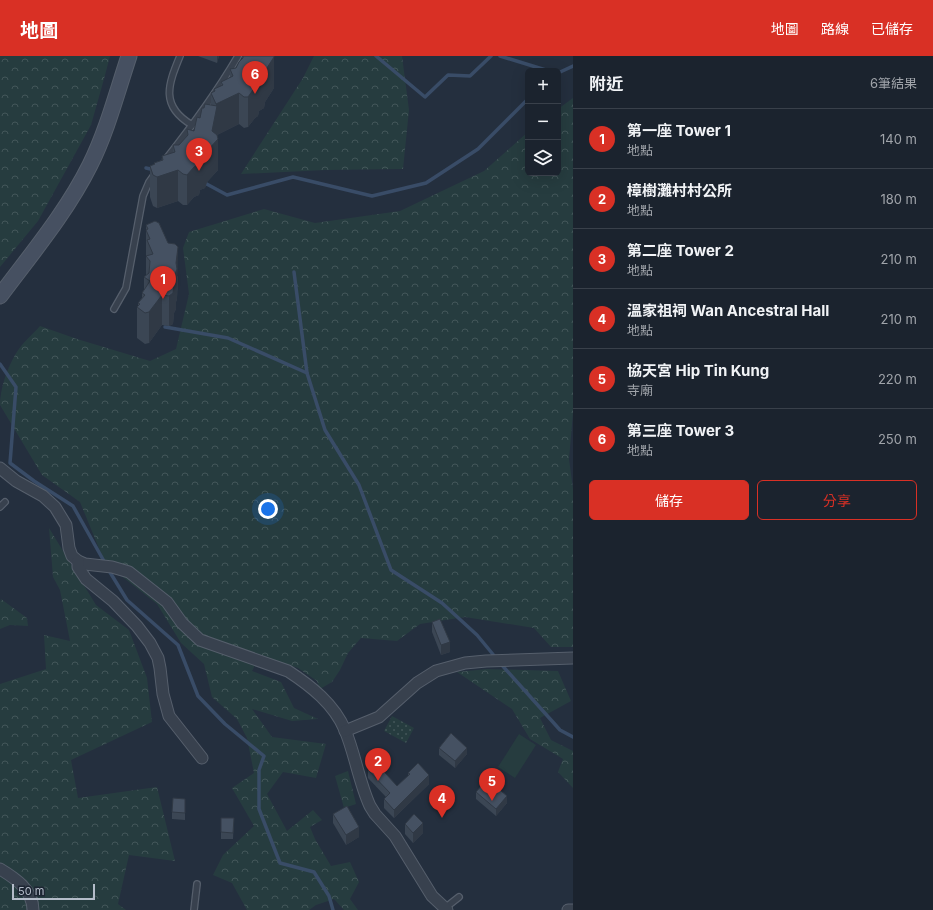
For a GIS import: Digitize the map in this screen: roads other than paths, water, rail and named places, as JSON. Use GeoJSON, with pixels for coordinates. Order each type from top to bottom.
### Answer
{"type":"FeatureCollection","features":[{"type":"Feature","properties":{"kind":"main road"},"geometry":{"type":"LineString","coordinates":[[0,296],[51,229],[81,181],[99,145],[129,56]]}},
{"type":"Feature","properties":{"kind":"street"},"geometry":{"type":"LineString","coordinates":[[0,468],[16,481],[43,496],[55,507],[66,525],[69,548],[72,556],[78,561],[89,565],[112,567],[129,572],[162,597],[171,606],[182,623],[200,640],[282,668],[301,679],[322,697],[332,709],[345,731],[370,806],[394,836],[432,896],[446,909]]}},
{"type":"Feature","properties":{"kind":"street"},"geometry":{"type":"LineString","coordinates":[[78,561],[78,567],[86,579],[118,606],[137,626],[150,644],[158,658],[163,694],[169,716],[202,758]]}},
{"type":"Feature","properties":{"kind":"street"},"geometry":{"type":"LineString","coordinates":[[345,731],[379,717],[421,680],[436,671],[465,663],[479,661],[573,658]]}},
{"type":"Feature","properties":{"kind":"street"},"geometry":{"type":"LineString","coordinates":[[0,869],[28,891],[33,910]]}},
{"type":"Feature","properties":{"kind":"street"},"geometry":{"type":"LineString","coordinates":[[568,910],[573,910]]}},
{"type":"Feature","properties":{"kind":"lane"},"geometry":{"type":"LineString","coordinates":[[180,56],[170,82],[169,92],[171,103],[176,112],[183,120],[192,125]]}},
{"type":"Feature","properties":{"kind":"lane"},"geometry":{"type":"LineString","coordinates":[[164,162],[225,78],[238,56]]}},
{"type":"Feature","properties":{"kind":"lane"},"geometry":{"type":"LineString","coordinates":[[114,309],[126,288],[143,196],[149,182],[159,168]]}},
{"type":"Feature","properties":{"kind":"lane"},"geometry":{"type":"LineString","coordinates":[[0,507],[5,502]]}},
{"type":"Feature","properties":{"kind":"lane"},"geometry":{"type":"LineString","coordinates":[[194,910],[197,884]]}},
{"type":"Feature","properties":{"kind":"lane"},"geometry":{"type":"LineString","coordinates":[[446,909],[458,897]]}},
{"type":"Feature","properties":{"kind":"waterway"},"geometry":{"type":"LineString","coordinates":[[376,56],[425,97],[448,75],[470,76],[491,56]]}},
{"type":"Feature","properties":{"kind":"waterway"},"geometry":{"type":"LineString","coordinates":[[500,56],[539,68]]}},
{"type":"Feature","properties":{"kind":"waterway"},"geometry":{"type":"LineString","coordinates":[[561,72],[573,66]]}},
{"type":"Feature","properties":{"kind":"waterway"},"geometry":{"type":"LineString","coordinates":[[203,182],[227,195],[293,177],[372,196],[426,183],[478,149],[525,102]]}},
{"type":"Feature","properties":{"kind":"waterway"},"geometry":{"type":"LineString","coordinates":[[146,168],[155,170]]}},
{"type":"Feature","properties":{"kind":"waterway"},"geometry":{"type":"LineString","coordinates":[[294,272],[307,373],[325,430],[359,485],[391,570],[442,603],[477,635],[496,658]]}},
{"type":"Feature","properties":{"kind":"waterway"},"geometry":{"type":"LineString","coordinates":[[165,327],[228,338],[307,373]]}},
{"type":"Feature","properties":{"kind":"waterway"},"geometry":{"type":"LineString","coordinates":[[0,364],[16,387],[10,463],[34,481],[73,506],[105,563]]}},
{"type":"Feature","properties":{"kind":"waterway"},"geometry":{"type":"LineString","coordinates":[[108,569],[127,600],[178,645],[198,696],[225,724],[264,756],[259,770],[259,809],[280,863],[314,872],[329,896],[333,910]]}},
{"type":"Feature","properties":{"kind":"waterway"},"geometry":{"type":"LineString","coordinates":[[500,663],[560,730],[573,737]]}},
{"type":"Feature","properties":{"kind":"place","name":"第三座 Tower 3"},"geometry":{"type":"Point","coordinates":[255,94]}},
{"type":"Feature","properties":{"kind":"place","name":"第二座 Tower 2"},"geometry":{"type":"Point","coordinates":[199,171]}},
{"type":"Feature","properties":{"kind":"place","name":"第一座 Tower 1"},"geometry":{"type":"Point","coordinates":[163,299]}},
{"type":"Feature","properties":{"kind":"place","name":"樟樹灘村村公所"},"geometry":{"type":"Point","coordinates":[378,781]}},
{"type":"Feature","properties":{"kind":"place","name":"協天宮 Hip Tin Kung"},"geometry":{"type":"Point","coordinates":[492,801]}},
{"type":"Feature","properties":{"kind":"place","name":"溫家祖祠 Wan Ancestral Hall"},"geometry":{"type":"Point","coordinates":[442,818]}}]}
